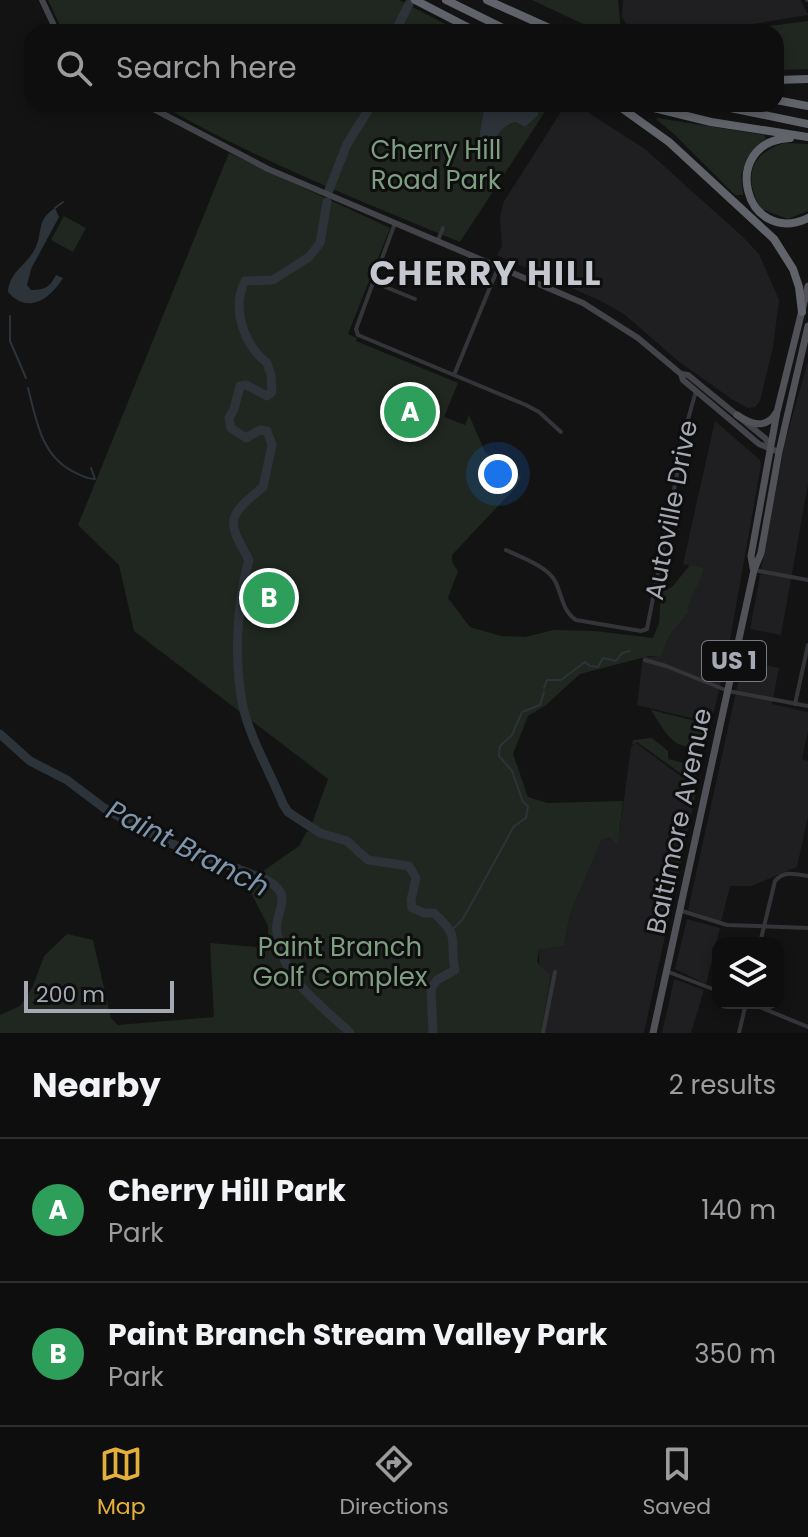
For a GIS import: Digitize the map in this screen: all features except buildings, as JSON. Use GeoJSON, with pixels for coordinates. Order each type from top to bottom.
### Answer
{"type":"FeatureCollection","features":[{"type":"Feature","properties":{"kind":"highway"},"geometry":{"type":"LineString","coordinates":[[415,0],[462,24]]}},
{"type":"Feature","properties":{"kind":"highway"},"geometry":{"type":"LineString","coordinates":[[446,0],[495,24]]}},
{"type":"Feature","properties":{"kind":"highway"},"geometry":{"type":"LineString","coordinates":[[487,0],[540,24]]}},
{"type":"Feature","properties":{"kind":"highway"},"geometry":{"type":"LineString","coordinates":[[784,80],[808,79]]}},
{"type":"Feature","properties":{"kind":"highway"},"geometry":{"type":"LineString","coordinates":[[784,102],[808,106]]}},
{"type":"Feature","properties":{"kind":"highway"},"geometry":{"type":"LineString","coordinates":[[627,112],[669,142],[774,239],[793,269],[805,312]]}},
{"type":"Feature","properties":{"kind":"highway"},"geometry":{"type":"LineString","coordinates":[[669,112],[808,138]]}},
{"type":"Feature","properties":{"kind":"highway"},"geometry":{"type":"LineString","coordinates":[[750,112],[808,124]]}},
{"type":"Feature","properties":{"kind":"highway"},"geometry":{"type":"LineString","coordinates":[[808,138],[783,138],[768,143],[750,162],[746,179],[749,196],[764,216],[788,223],[808,218]]}},
{"type":"Feature","properties":{"kind":"main road"},"geometry":{"type":"LineString","coordinates":[[42,0],[53,24]]}},
{"type":"Feature","properties":{"kind":"main road"},"geometry":{"type":"LineString","coordinates":[[159,112],[268,169],[583,303],[638,338],[759,444],[775,450]]}},
{"type":"Feature","properties":{"kind":"main road","name":"Baltimore Avenue"},"geometry":{"type":"LineString","coordinates":[[775,450],[777,412],[805,312],[808,286]]}},
{"type":"Feature","properties":{"kind":"main road","name":"Baltimore Avenue"},"geometry":{"type":"LineString","coordinates":[[653,1033],[754,570],[751,556],[808,326]]}},
{"type":"Feature","properties":{"kind":"main road"},"geometry":{"type":"LineString","coordinates":[[681,374],[688,375],[766,439],[775,450]]}},
{"type":"Feature","properties":{"kind":"main road"},"geometry":{"type":"LineString","coordinates":[[737,415],[756,425],[769,422],[777,412]]}},
{"type":"Feature","properties":{"kind":"street"},"geometry":{"type":"LineString","coordinates":[[395,223],[356,329],[358,335],[526,405],[561,432]]}},
{"type":"Feature","properties":{"kind":"street"},"geometry":{"type":"LineString","coordinates":[[438,243],[443,228]]}},
{"type":"Feature","properties":{"kind":"street"},"geometry":{"type":"LineString","coordinates":[[454,375],[498,268]]}},
{"type":"Feature","properties":{"kind":"street"},"geometry":{"type":"LineString","coordinates":[[373,282],[415,299]]}},
{"type":"Feature","properties":{"kind":"street","name":"Autoville Drive"},"geometry":{"type":"LineString","coordinates":[[506,550],[553,577],[564,605],[576,620],[641,631],[647,629],[696,391]]}},
{"type":"Feature","properties":{"kind":"street"},"geometry":{"type":"LineString","coordinates":[[754,570],[808,580]]}},
{"type":"Feature","properties":{"kind":"street"},"geometry":{"type":"LineString","coordinates":[[795,704],[808,645]]}},
{"type":"Feature","properties":{"kind":"street"},"geometry":{"type":"LineString","coordinates":[[645,660],[728,691],[808,706]]}},
{"type":"Feature","properties":{"kind":"street"},"geometry":{"type":"LineString","coordinates":[[761,937],[777,878],[788,873],[808,876]]}},
{"type":"Feature","properties":{"kind":"street"},"geometry":{"type":"LineString","coordinates":[[679,910],[719,923],[808,928]]}},
{"type":"Feature","properties":{"kind":"street"},"geometry":{"type":"LineString","coordinates":[[666,971],[712,989]]}},
{"type":"Feature","properties":{"kind":"street"},"geometry":{"type":"LineString","coordinates":[[543,1033],[555,972]]}},
{"type":"Feature","properties":{"kind":"street"},"geometry":{"type":"LineString","coordinates":[[739,1033],[746,1009]]}},
{"type":"Feature","properties":{"kind":"street"},"geometry":{"type":"LineString","coordinates":[[763,1009],[808,1027]]}},
{"type":"Feature","properties":{"kind":"shaded area"},"geometry":{"type":"Polygon","coordinates":[[[623,0],[801,0],[808,15],[753,24],[626,24],[622,18],[623,0]]]}},
{"type":"Feature","properties":{"kind":"shaded area"},"geometry":{"type":"Polygon","coordinates":[[[484,112],[538,112],[525,127],[516,122],[504,128],[487,153],[478,144],[484,112]]]}},
{"type":"Feature","properties":{"kind":"shaded area"},"geometry":{"type":"Polygon","coordinates":[[[561,112],[587,112],[645,149],[759,254],[779,300],[773,347],[760,401],[755,407],[748,408],[733,400],[678,361],[624,314],[497,255],[502,247],[500,218],[503,203],[561,112]]]}},
{"type":"Feature","properties":{"kind":"shaded area"},"geometry":{"type":"Polygon","coordinates":[[[55,208],[59,217],[31,269],[27,285],[31,290],[40,289],[49,285],[56,275],[63,278],[45,298],[38,302],[23,302],[8,292],[9,286],[36,247],[44,218],[55,208]]]}},
{"type":"Feature","properties":{"kind":"shaded area"},"geometry":{"type":"Polygon","coordinates":[[[808,361],[808,484],[781,635],[750,629],[785,442],[808,361]]]}},
{"type":"Feature","properties":{"kind":"shaded area"},"geometry":{"type":"Polygon","coordinates":[[[715,421],[760,460],[761,465],[727,657],[711,723],[637,705],[643,657],[661,657],[669,636],[689,612],[686,609],[703,568],[683,564],[715,421]]]}},
{"type":"Feature","properties":{"kind":"shaded area"},"geometry":{"type":"Polygon","coordinates":[[[743,660],[779,668],[772,704],[808,712],[808,731],[802,759],[808,761],[808,816],[797,867],[751,886],[730,886],[721,922],[688,910],[743,660]]]}},
{"type":"Feature","properties":{"kind":"shaded area"},"geometry":{"type":"Polygon","coordinates":[[[636,743],[697,788],[644,1033],[541,1033],[539,950],[564,946],[570,914],[602,839],[608,838],[618,844],[631,747],[636,743]]]}},
{"type":"Feature","properties":{"kind":"shaded area"},"geometry":{"type":"Polygon","coordinates":[[[687,919],[720,928],[718,937],[712,937],[712,960],[706,984],[675,969],[687,919]]]}},
{"type":"Feature","properties":{"kind":"shaded area"},"geometry":{"type":"Polygon","coordinates":[[[674,979],[704,990],[691,1033],[662,1033],[674,979]]]}},
{"type":"Feature","properties":{"kind":"green space"},"geometry":{"type":"Polygon","coordinates":[[[48,0],[399,0],[446,24],[59,24],[48,0]]]}},
{"type":"Feature","properties":{"kind":"green space"},"geometry":{"type":"Polygon","coordinates":[[[532,0],[618,0],[620,24],[583,24],[532,0]]]}},
{"type":"Feature","properties":{"kind":"green space"},"geometry":{"type":"Polygon","coordinates":[[[808,21],[808,69],[784,70],[784,24],[808,21]]]}},
{"type":"Feature","properties":{"kind":"green space","name":"Cherry Hill Road Park"},"geometry":{"type":"Polygon","coordinates":[[[173,112],[545,112],[460,242],[270,161],[173,112]]]}},
{"type":"Feature","properties":{"kind":"green space"},"geometry":{"type":"Polygon","coordinates":[[[658,118],[764,135],[766,138],[746,160],[741,176],[743,195],[735,195],[658,118]]]}},
{"type":"Feature","properties":{"kind":"green space"},"geometry":{"type":"Polygon","coordinates":[[[784,143],[808,144],[808,211],[788,219],[761,209],[751,178],[756,161],[784,143]]]}},
{"type":"Feature","properties":{"kind":"green space","name":"Paint Branch Golf Complex"},"geometry":{"type":"Polygon","coordinates":[[[229,153],[390,228],[348,334],[357,338],[356,341],[458,383],[444,417],[465,425],[469,415],[485,452],[521,477],[515,488],[452,555],[452,562],[458,571],[448,598],[470,627],[501,636],[525,637],[554,630],[653,638],[659,623],[661,592],[672,587],[690,565],[704,568],[687,609],[689,612],[669,636],[661,657],[649,656],[580,674],[546,705],[528,716],[513,754],[528,797],[547,803],[623,801],[618,845],[609,838],[602,839],[570,914],[564,946],[539,950],[537,962],[550,975],[541,1033],[0,1033],[0,1015],[20,1006],[33,986],[44,956],[67,934],[93,940],[111,1018],[118,1025],[214,1017],[210,943],[268,948],[268,926],[246,883],[299,846],[309,832],[328,779],[134,631],[119,565],[78,525],[229,153]]]}},
{"type":"Feature","properties":{"kind":"green space"},"geometry":{"type":"Polygon","coordinates":[[[64,216],[86,228],[73,252],[51,240],[64,216]]]}},
{"type":"Feature","properties":{"kind":"green space"},"geometry":{"type":"Polygon","coordinates":[[[651,710],[708,724],[704,744],[694,747],[677,743],[651,710]]]}},
{"type":"Feature","properties":{"kind":"green space"},"geometry":{"type":"Polygon","coordinates":[[[652,738],[668,751],[668,759],[688,764],[690,758],[699,765],[694,783],[637,742],[632,745],[633,740],[652,738]]]}},
{"type":"Feature","properties":{"kind":"waterway"},"geometry":{"type":"LineString","coordinates":[[399,24],[409,4]]}},
{"type":"Feature","properties":{"kind":"waterway"},"geometry":{"type":"LineString","coordinates":[[329,190],[347,144],[367,112]]}},
{"type":"Feature","properties":{"kind":"waterway"},"geometry":{"type":"LineString","coordinates":[[55,208],[63,202]]}},
{"type":"Feature","properties":{"kind":"waterway"},"geometry":{"type":"LineString","coordinates":[[327,202],[320,243],[309,257],[273,280],[245,281],[239,303],[246,336],[267,363],[272,392],[267,396],[246,385],[240,386],[229,418],[231,428],[246,438],[260,430],[267,431],[272,445],[263,487],[242,505],[234,519],[236,536],[249,560],[239,614],[240,690],[251,732],[288,812],[320,833],[347,841],[368,860],[409,866],[416,878],[412,908],[434,913],[449,929],[455,970],[437,980],[431,988],[433,1033]]}},
{"type":"Feature","properties":{"kind":"waterway"},"geometry":{"type":"LineString","coordinates":[[10,316],[10,341],[26,378]]}},
{"type":"Feature","properties":{"kind":"waterway"},"geometry":{"type":"LineString","coordinates":[[28,388],[41,435],[53,456],[72,471],[95,479],[91,468]]}},
{"type":"Feature","properties":{"kind":"waterway"},"geometry":{"type":"LineString","coordinates":[[544,688],[547,680],[561,680],[585,662],[598,667],[603,658],[616,661],[622,653],[630,651]]}},
{"type":"Feature","properties":{"kind":"waterway"},"geometry":{"type":"LineString","coordinates":[[451,931],[462,920],[514,826],[526,818],[528,806],[523,802],[512,771],[499,756],[500,746],[512,735],[522,712],[540,705],[544,692]]}},
{"type":"Feature","properties":{"kind":"waterway","name":"Paint Branch"},"geometry":{"type":"LineString","coordinates":[[0,734],[30,761],[67,780],[104,808],[138,827],[274,885],[282,899],[276,928],[291,973],[350,1033]]}},
{"type":"Feature","properties":{"kind":"place","name":"Cherry Hill Park"},"geometry":{"type":"Point","coordinates":[410,412]}},
{"type":"Feature","properties":{"kind":"place","name":"Paint Branch Stream Valley Park"},"geometry":{"type":"Point","coordinates":[269,598]}},
{"type":"Feature","properties":{"kind":"district","name":"CHERRY HILL"},"geometry":{"type":"Point","coordinates":[486,273]}}]}
